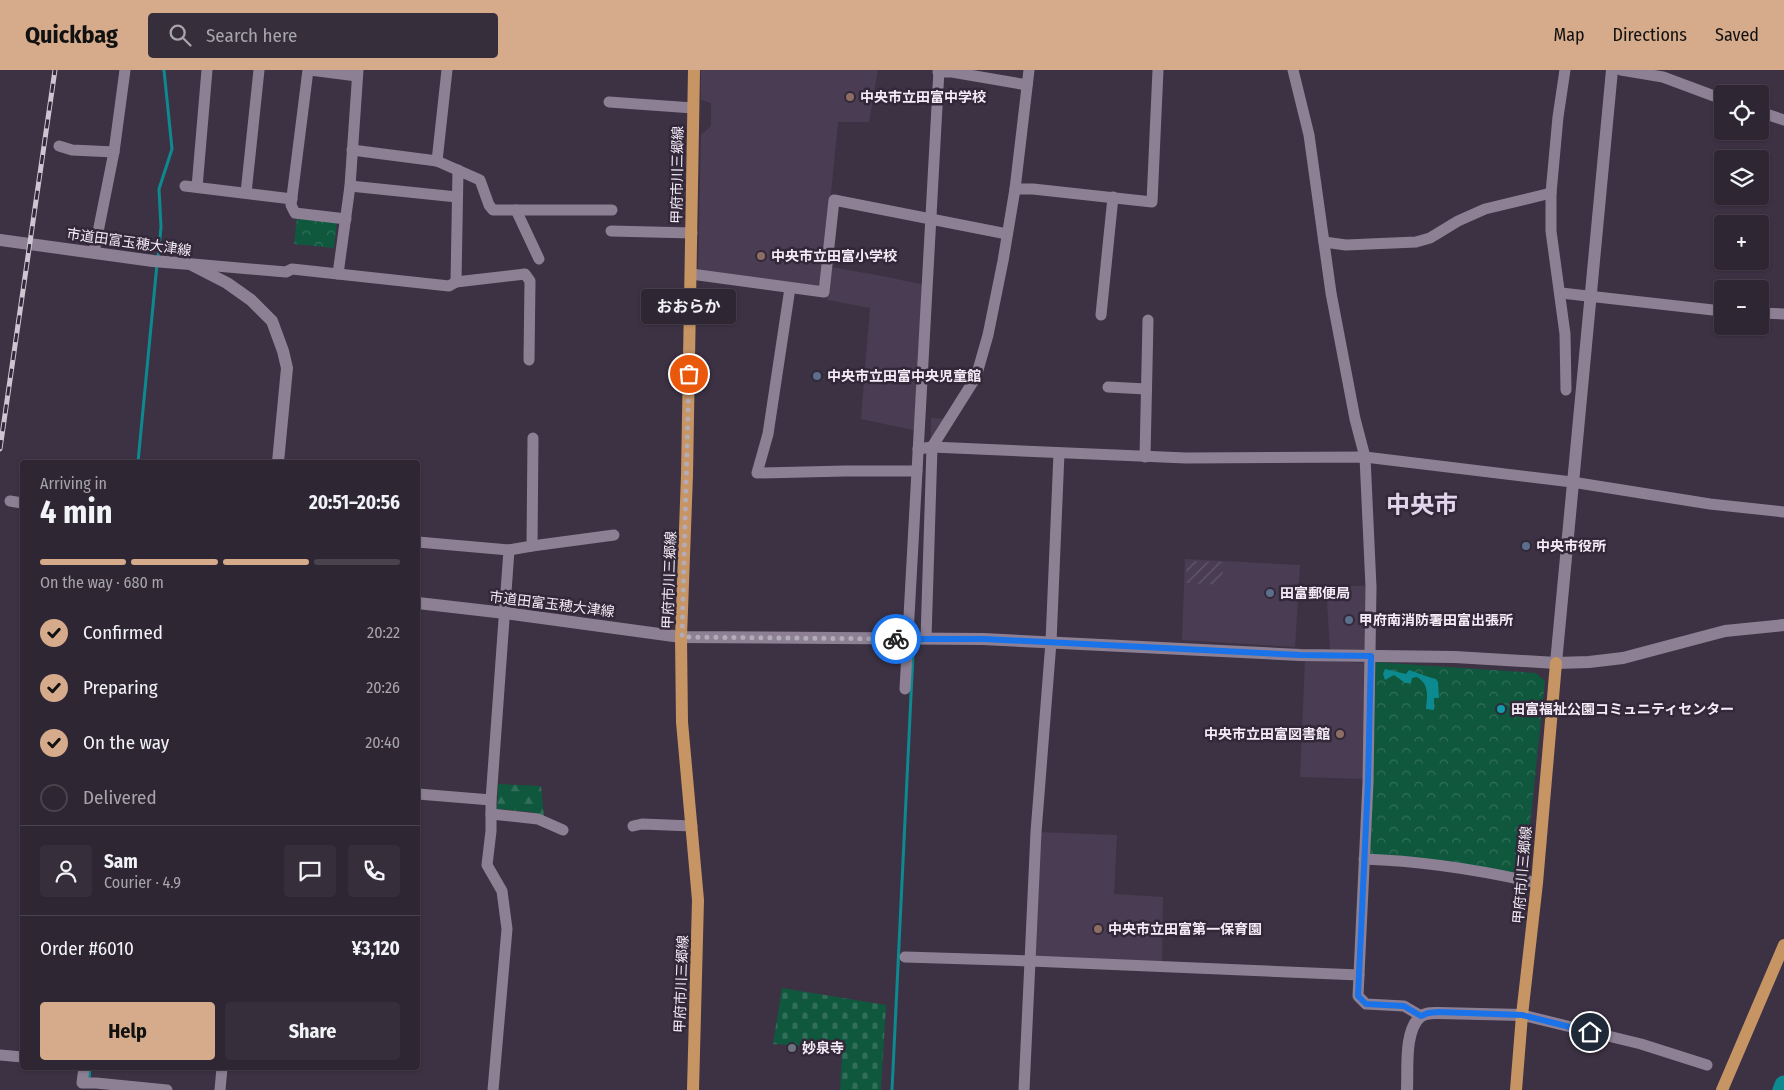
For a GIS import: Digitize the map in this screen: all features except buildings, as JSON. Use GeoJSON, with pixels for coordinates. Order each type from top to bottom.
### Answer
{"type":"FeatureCollection","features":[{"type":"Feature","properties":{"kind":"main road","name":"甲府市川三郷線"},"geometry":{"type":"LineString","coordinates":[[693,1090],[698,900],[682,722],[682,637],[694,70]]}},
{"type":"Feature","properties":{"kind":"main road","name":"甲府市川三郷線"},"geometry":{"type":"LineString","coordinates":[[1516,1090],[1522,1015],[1537,883],[1556,663]]}},
{"type":"Feature","properties":{"kind":"main road"},"geometry":{"type":"LineString","coordinates":[[1722,1090],[1784,946]]}},
{"type":"Feature","properties":{"kind":"street"},"geometry":{"type":"LineString","coordinates":[[94,252],[114,152],[125,70]]}},
{"type":"Feature","properties":{"kind":"street"},"geometry":{"type":"LineString","coordinates":[[207,70],[191,186],[292,199]]}},
{"type":"Feature","properties":{"kind":"street"},"geometry":{"type":"LineString","coordinates":[[246,193],[259,70]]}},
{"type":"Feature","properties":{"kind":"street"},"geometry":{"type":"LineString","coordinates":[[338,274],[346,218],[350,186],[357,73],[309,70],[291,205],[295,213],[346,218]]}},
{"type":"Feature","properties":{"kind":"street"},"geometry":{"type":"LineString","coordinates":[[437,161],[447,70]]}},
{"type":"Feature","properties":{"kind":"street"},"geometry":{"type":"LineString","coordinates":[[915,638],[918,471],[924,448],[976,377],[988,335],[1014,189],[1029,70]]}},
{"type":"Feature","properties":{"kind":"street"},"geometry":{"type":"LineString","coordinates":[[1014,189],[1033,189],[1152,202],[1158,70]]}},
{"type":"Feature","properties":{"kind":"street"},"geometry":{"type":"LineString","coordinates":[[1293,70],[1309,135],[1335,312],[1355,419],[1365,457],[1372,587],[1358,996],[1366,1004],[1404,1006],[1421,1016]]}},
{"type":"Feature","properties":{"kind":"street"},"geometry":{"type":"LineString","coordinates":[[1565,70],[1558,117],[1551,193],[1551,231],[1561,293],[1565,334],[1566,390]]}},
{"type":"Feature","properties":{"kind":"street"},"geometry":{"type":"LineString","coordinates":[[1556,663],[1612,70]]}},
{"type":"Feature","properties":{"kind":"street"},"geometry":{"type":"LineString","coordinates":[[1622,70],[1663,77],[1714,96]]}},
{"type":"Feature","properties":{"kind":"street"},"geometry":{"type":"LineString","coordinates":[[905,689],[915,638],[941,71],[1027,84]]}},
{"type":"Feature","properties":{"kind":"street"},"geometry":{"type":"LineString","coordinates":[[609,102],[693,108]]}},
{"type":"Feature","properties":{"kind":"street"},"geometry":{"type":"LineString","coordinates":[[1769,115],[1784,120]]}},
{"type":"Feature","properties":{"kind":"street"},"geometry":{"type":"LineString","coordinates":[[59,146],[72,150],[114,152]]}},
{"type":"Feature","properties":{"kind":"street"},"geometry":{"type":"LineString","coordinates":[[352,150],[437,161],[480,180],[489,205],[493,210],[612,210]]}},
{"type":"Feature","properties":{"kind":"street"},"geometry":{"type":"LineString","coordinates":[[456,282],[458,170]]}},
{"type":"Feature","properties":{"kind":"street"},"geometry":{"type":"LineString","coordinates":[[350,186],[457,197]]}},
{"type":"Feature","properties":{"kind":"street"},"geometry":{"type":"LineString","coordinates":[[1324,242],[1346,245],[1416,242],[1430,238],[1458,221],[1485,210],[1551,193]]}},
{"type":"Feature","properties":{"kind":"street"},"geometry":{"type":"LineString","coordinates":[[1101,315],[1113,198]]}},
{"type":"Feature","properties":{"kind":"street"},"geometry":{"type":"LineString","coordinates":[[691,274],[824,292],[834,200],[1007,234]]}},
{"type":"Feature","properties":{"kind":"street"},"geometry":{"type":"LineString","coordinates":[[516,210],[539,259]]}},
{"type":"Feature","properties":{"kind":"street"},"geometry":{"type":"LineString","coordinates":[[611,231],[692,234]]}},
{"type":"Feature","properties":{"kind":"street","name":"市道田富玉穂大津線"},"geometry":{"type":"LineString","coordinates":[[0,240],[190,264],[227,283],[251,300],[272,321],[287,368],[278,460]]}},
{"type":"Feature","properties":{"kind":"street"},"geometry":{"type":"LineString","coordinates":[[190,264],[286,272],[292,269],[449,286],[456,282],[525,274],[530,281],[529,360]]}},
{"type":"Feature","properties":{"kind":"street"},"geometry":{"type":"LineString","coordinates":[[790,288],[768,434],[757,474],[918,471]]}},
{"type":"Feature","properties":{"kind":"street"},"geometry":{"type":"LineString","coordinates":[[1561,293],[1714,310]]}},
{"type":"Feature","properties":{"kind":"street"},"geometry":{"type":"LineString","coordinates":[[1769,313],[1784,314]]}},
{"type":"Feature","properties":{"kind":"street"},"geometry":{"type":"LineString","coordinates":[[1145,457],[1148,320]]}},
{"type":"Feature","properties":{"kind":"street"},"geometry":{"type":"LineString","coordinates":[[1108,387],[1146,389]]}},
{"type":"Feature","properties":{"kind":"street"},"geometry":{"type":"LineString","coordinates":[[532,546],[533,438]]}},
{"type":"Feature","properties":{"kind":"street"},"geometry":{"type":"LineString","coordinates":[[924,448],[1217,459],[1365,457],[1572,482],[1710,504],[1784,512]]}},
{"type":"Feature","properties":{"kind":"street"},"geometry":{"type":"LineString","coordinates":[[1024,1090],[1036,832],[1051,642],[1059,453]]}},
{"type":"Feature","properties":{"kind":"street"},"geometry":{"type":"LineString","coordinates":[[10,501],[20,503]]}},
{"type":"Feature","properties":{"kind":"street"},"geometry":{"type":"LineString","coordinates":[[420,542],[509,550],[614,535]]}},
{"type":"Feature","properties":{"kind":"street"},"geometry":{"type":"LineString","coordinates":[[493,1090],[507,929],[502,891],[486,865],[491,831],[491,800],[509,550]]}},
{"type":"Feature","properties":{"kind":"street","name":"市道田富玉穂大津線"},"geometry":{"type":"LineString","coordinates":[[420,604],[505,613],[682,637],[915,638],[1051,642],[1300,655],[1455,657],[1556,663],[1623,658],[1725,631],[1784,625]]}},
{"type":"Feature","properties":{"kind":"street"},"geometry":{"type":"LineString","coordinates":[[420,794],[491,800]]}},
{"type":"Feature","properties":{"kind":"street"},"geometry":{"type":"LineString","coordinates":[[491,814],[538,819],[563,830]]}},
{"type":"Feature","properties":{"kind":"street"},"geometry":{"type":"LineString","coordinates":[[633,826],[642,824],[692,826]]}},
{"type":"Feature","properties":{"kind":"street"},"geometry":{"type":"LineString","coordinates":[[1364,860],[1393,860],[1458,867],[1537,883]]}},
{"type":"Feature","properties":{"kind":"street"},"geometry":{"type":"LineString","coordinates":[[904,957],[1359,975]]}},
{"type":"Feature","properties":{"kind":"street"},"geometry":{"type":"LineString","coordinates":[[1407,1090],[1411,1030],[1421,1016],[1439,1012],[1522,1015],[1641,1044],[1708,1065]]}},
{"type":"Feature","properties":{"kind":"street"},"geometry":{"type":"LineString","coordinates":[[0,1055],[20,1057]]}},
{"type":"Feature","properties":{"kind":"street"},"geometry":{"type":"LineString","coordinates":[[84,1070],[82,1083],[96,1086],[167,1090]]}},
{"type":"Feature","properties":{"kind":"street"},"geometry":{"type":"LineString","coordinates":[[220,1090],[222,1070]]}},
{"type":"Feature","properties":{"kind":"shaded area","name":"中央市立田富小学校"},"geometry":{"type":"Polygon","coordinates":[[[701,70],[878,70],[869,122],[838,122],[824,266],[925,285],[917,431],[861,419],[870,308],[828,300],[820,288],[698,272],[701,135],[711,126],[711,103],[701,100],[701,70]]]}},
{"type":"Feature","properties":{"kind":"shaded area"},"geometry":{"type":"Polygon","coordinates":[[[931,418],[946,419],[931,439],[931,418]]]}},
{"type":"Feature","properties":{"kind":"shaded area"},"geometry":{"type":"Polygon","coordinates":[[[1185,559],[1300,565],[1295,647],[1182,640],[1185,559]]]}},
{"type":"Feature","properties":{"kind":"shaded area"},"geometry":{"type":"Polygon","coordinates":[[[1187,561],[1223,562],[1222,585],[1186,583],[1187,561]]]}},
{"type":"Feature","properties":{"kind":"shaded area"},"geometry":{"type":"Polygon","coordinates":[[[1326,586],[1366,586],[1367,650],[1330,650],[1326,586]]]}},
{"type":"Feature","properties":{"kind":"shaded area"},"geometry":{"type":"Polygon","coordinates":[[[1305,660],[1369,663],[1365,779],[1300,777],[1305,660]]]}},
{"type":"Feature","properties":{"kind":"shaded area"},"geometry":{"type":"Polygon","coordinates":[[[1385,669],[1406,674],[1409,670],[1436,679],[1438,682],[1439,698],[1434,698],[1434,710],[1426,709],[1427,691],[1421,680],[1417,677],[1412,678],[1411,683],[1405,683],[1394,675],[1385,680],[1383,674],[1385,669]]]}},
{"type":"Feature","properties":{"kind":"shaded area","name":"中央市立田富第一保育園"},"geometry":{"type":"Polygon","coordinates":[[[1036,832],[1117,835],[1114,894],[1163,897],[1162,966],[1031,961],[1036,832]]]}},
{"type":"Feature","properties":{"kind":"green space"},"geometry":{"type":"Polygon","coordinates":[[[297,217],[337,221],[334,248],[294,244],[297,217]]]}},
{"type":"Feature","properties":{"kind":"green space"},"geometry":{"type":"Polygon","coordinates":[[[1374,662],[1536,673],[1545,681],[1525,874],[1497,874],[1367,856],[1374,662]]]}},
{"type":"Feature","properties":{"kind":"green space"},"geometry":{"type":"Polygon","coordinates":[[[498,784],[541,786],[544,817],[532,812],[497,809],[498,784]]]}},
{"type":"Feature","properties":{"kind":"green space"},"geometry":{"type":"Polygon","coordinates":[[[782,988],[886,1005],[881,1090],[840,1090],[842,1054],[807,1051],[805,1046],[773,1044],[782,988]]]}},
{"type":"Feature","properties":{"kind":"waterway"},"geometry":{"type":"LineString","coordinates":[[158,258],[161,227],[159,189],[172,149],[164,70]]}},
{"type":"Feature","properties":{"kind":"waterway"},"geometry":{"type":"LineString","coordinates":[[138,460],[157,264]]}},
{"type":"Feature","properties":{"kind":"waterway"},"geometry":{"type":"LineString","coordinates":[[892,1090],[913,654]]}},
{"type":"Feature","properties":{"kind":"waterway"},"geometry":{"type":"LineString","coordinates":[[89,1079],[90,1070]]}},
{"type":"Feature","properties":{"kind":"waterway"},"geometry":{"type":"LineString","coordinates":[[1782,1090],[1784,1085]]}},
{"type":"Feature","properties":{"kind":"railway"},"geometry":{"type":"LineString","coordinates":[[0,449],[55,70]]}},
{"type":"Feature","properties":{"kind":"way so far"},"geometry":{"type":"LineString","coordinates":[[689,374],[682,637],[896,639]]}},
{"type":"Feature","properties":{"kind":"place","name":"中央市立田富中学校"},"geometry":{"type":"Point","coordinates":[850,97]}},
{"type":"Feature","properties":{"kind":"place","name":"中央市立田富小学校"},"geometry":{"type":"Point","coordinates":[761,256]}},
{"type":"Feature","properties":{"kind":"place","name":"おおらか"},"geometry":{"type":"Point","coordinates":[689,374]}},
{"type":"Feature","properties":{"kind":"place","name":"中央市立田富中央児童館"},"geometry":{"type":"Point","coordinates":[817,376]}},
{"type":"Feature","properties":{"kind":"place","name":"中央市役所"},"geometry":{"type":"Point","coordinates":[1526,546]}},
{"type":"Feature","properties":{"kind":"place","name":"田富郵便局"},"geometry":{"type":"Point","coordinates":[1270,593]}},
{"type":"Feature","properties":{"kind":"place","name":"甲府南消防署田富出張所"},"geometry":{"type":"Point","coordinates":[1349,620]}},
{"type":"Feature","properties":{"kind":"place","name":"田富福祉公園コミュニティセンター"},"geometry":{"type":"Point","coordinates":[1501,709]}},
{"type":"Feature","properties":{"kind":"place","name":"中央市立田富図書館"},"geometry":{"type":"Point","coordinates":[1340,734]}},
{"type":"Feature","properties":{"kind":"place","name":"中央市立田富第一保育園"},"geometry":{"type":"Point","coordinates":[1098,929]}},
{"type":"Feature","properties":{"kind":"place","name":"妙泉寺"},"geometry":{"type":"Point","coordinates":[792,1048]}},
{"type":"Feature","properties":{"kind":"district","name":"中央市"},"geometry":{"type":"Point","coordinates":[1422,505]}},
{"type":"Feature","properties":{"kind":"route"},"geometry":{"type":"LineString","coordinates":[[896,639],[984,639],[1300,655],[1371,656],[1368,782],[1358,996],[1366,1004],[1404,1006],[1421,1016],[1439,1012],[1522,1015],[1590,1032]]}}]}
